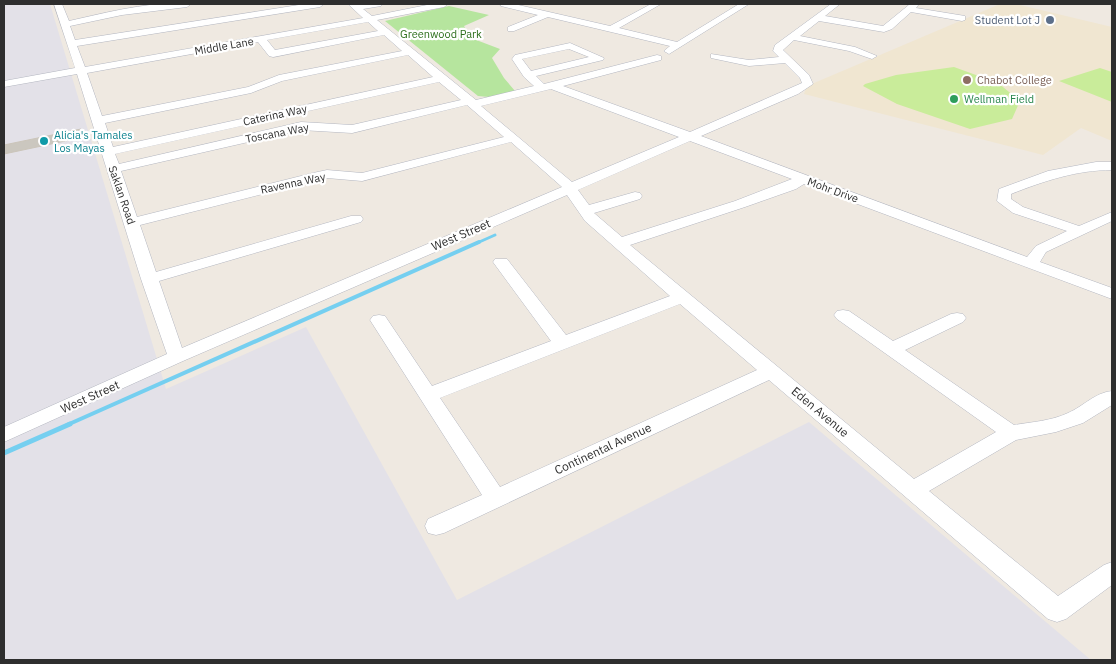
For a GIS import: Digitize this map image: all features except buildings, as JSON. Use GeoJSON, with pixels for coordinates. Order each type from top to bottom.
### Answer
{"type":"FeatureCollection","features":[{"type":"Feature","properties":{"kind":"street","name":"Saklan Road"},"geometry":{"type":"LineString","coordinates":[[58,4],[82,71],[149,279],[177,357]]}},
{"type":"Feature","properties":{"kind":"street"},"geometry":{"type":"LineString","coordinates":[[64,25],[94,20],[122,12],[187,4]]}},
{"type":"Feature","properties":{"kind":"street"},"geometry":{"type":"LineString","coordinates":[[72,44],[320,4]]}},
{"type":"Feature","properties":{"kind":"street"},"geometry":{"type":"LineString","coordinates":[[354,6],[378,4]]}},
{"type":"Feature","properties":{"kind":"street","name":"Middle Lane"},"geometry":{"type":"LineString","coordinates":[[4,84],[371,19],[444,4]]}},
{"type":"Feature","properties":{"kind":"street"},"geometry":{"type":"LineString","coordinates":[[504,4],[680,45]]}},
{"type":"Feature","properties":{"kind":"street"},"geometry":{"type":"LineString","coordinates":[[610,29],[657,4]]}},
{"type":"Feature","properties":{"kind":"street","name":"Toscana Way"},"geometry":{"type":"LineString","coordinates":[[113,169],[302,126],[352,128],[549,87],[658,58],[745,4]]}},
{"type":"Feature","properties":{"kind":"street"},"geometry":{"type":"LineString","coordinates":[[786,60],[778,51],[778,47],[836,4]]}},
{"type":"Feature","properties":{"kind":"street","name":"Eden Avenue"},"geometry":{"type":"LineString","coordinates":[[354,6],[560,176],[571,188],[590,218],[1057,611],[1112,572]]}},
{"type":"Feature","properties":{"kind":"street"},"geometry":{"type":"LineString","coordinates":[[818,18],[884,29],[889,27],[912,6],[962,18]]}},
{"type":"Feature","properties":{"kind":"street"},"geometry":{"type":"LineString","coordinates":[[511,29],[548,14]]}},
{"type":"Feature","properties":{"kind":"street"},"geometry":{"type":"LineString","coordinates":[[261,39],[273,54],[387,32]]}},
{"type":"Feature","properties":{"kind":"street"},"geometry":{"type":"LineString","coordinates":[[793,37],[851,49],[872,56]]}},
{"type":"Feature","properties":{"kind":"street"},"geometry":{"type":"LineString","coordinates":[[528,75],[599,58],[570,46],[521,55],[517,59],[528,75],[549,87]]}},
{"type":"Feature","properties":{"kind":"street"},"geometry":{"type":"LineString","coordinates":[[97,122],[251,90],[278,78],[410,52]]}},
{"type":"Feature","properties":{"kind":"street"},"geometry":{"type":"LineString","coordinates":[[715,56],[749,63],[786,60]]}},
{"type":"Feature","properties":{"kind":"street","name":"West Street"},"geometry":{"type":"LineString","coordinates":[[4,435],[177,357],[691,138],[808,84],[805,77],[786,60]]}},
{"type":"Feature","properties":{"kind":"street","name":"Caterina Way"},"geometry":{"type":"LineString","coordinates":[[107,152],[443,78]]}},
{"type":"Feature","properties":{"kind":"street","name":"Mohr Drive"},"geometry":{"type":"LineString","coordinates":[[549,87],[802,178],[1112,294]]}},
{"type":"Feature","properties":{"kind":"street","name":"Ravenna Way"},"geometry":{"type":"LineString","coordinates":[[132,223],[313,177],[327,174],[362,177],[514,138]]}},
{"type":"Feature","properties":{"kind":"street"},"geometry":{"type":"LineString","coordinates":[[1080,231],[1018,210],[1004,201],[1004,192],[1048,175],[1096,166],[1112,166]]}},
{"type":"Feature","properties":{"kind":"street"},"geometry":{"type":"LineString","coordinates":[[620,243],[791,186],[802,178]]}},
{"type":"Feature","properties":{"kind":"street"},"geometry":{"type":"LineString","coordinates":[[585,211],[635,196]]}},
{"type":"Feature","properties":{"kind":"street"},"geometry":{"type":"LineString","coordinates":[[1031,263],[1041,249],[1112,216]]}},
{"type":"Feature","properties":{"kind":"street"},"geometry":{"type":"LineString","coordinates":[[149,279],[356,219]]}},
{"type":"Feature","properties":{"kind":"street"},"geometry":{"type":"LineString","coordinates":[[501,262],[563,344]]}},
{"type":"Feature","properties":{"kind":"street"},"geometry":{"type":"LineString","coordinates":[[428,395],[682,297]]}},
{"type":"Feature","properties":{"kind":"street"},"geometry":{"type":"LineString","coordinates":[[843,314],[1011,433]]}},
{"type":"Feature","properties":{"kind":"street"},"geometry":{"type":"LineString","coordinates":[[892,349],[957,318]]}},
{"type":"Feature","properties":{"kind":"street"},"geometry":{"type":"LineString","coordinates":[[379,320],[496,498]]}},
{"type":"Feature","properties":{"kind":"street","name":"Continental Avenue"},"geometry":{"type":"LineString","coordinates":[[436,526],[771,371]]}},
{"type":"Feature","properties":{"kind":"street"},"geometry":{"type":"LineString","coordinates":[[912,490],[1011,433],[1069,420],[1104,400],[1112,398]]}},
{"type":"Feature","properties":{"kind":"shaded area"},"geometry":{"type":"Polygon","coordinates":[[[4,4],[50,4],[166,389],[306,327],[457,600],[809,422],[1091,660],[4,660],[4,4]]]}},
{"type":"Feature","properties":{"kind":"shaded area","name":"Chabot College"},"geometry":{"type":"Polygon","coordinates":[[[1000,4],[1021,4],[1112,27],[1112,141],[1081,128],[1043,155],[804,94],[807,86],[1000,4]]]}},
{"type":"Feature","properties":{"kind":"green space","name":"Greenwood Park"},"geometry":{"type":"Polygon","coordinates":[[[449,6],[489,15],[464,26],[471,38],[500,49],[492,58],[504,78],[515,91],[489,97],[478,96],[385,21],[449,6]]]}},
{"type":"Feature","properties":{"kind":"green space","name":"Wellman Field"},"geometry":{"type":"Polygon","coordinates":[[[954,67],[998,83],[1020,101],[1012,119],[970,129],[897,104],[863,86],[896,75],[954,67]]]}},
{"type":"Feature","properties":{"kind":"green space"},"geometry":{"type":"Polygon","coordinates":[[[1100,68],[1112,72],[1112,102],[1059,81],[1100,68]]]}},
{"type":"Feature","properties":{"kind":"waterway"},"geometry":{"type":"LineString","coordinates":[[477,243],[495,235]]}},
{"type":"Feature","properties":{"kind":"waterway"},"geometry":{"type":"LineString","coordinates":[[67,425],[479,242]]}},
{"type":"Feature","properties":{"kind":"waterway"},"geometry":{"type":"LineString","coordinates":[[4,453],[70,424]]}},
{"type":"Feature","properties":{"kind":"place","name":"Student Lot J"},"geometry":{"type":"Point","coordinates":[1050,20]}},
{"type":"Feature","properties":{"kind":"place","name":"Chabot College"},"geometry":{"type":"Point","coordinates":[967,80]}},
{"type":"Feature","properties":{"kind":"place","name":"Wellman Field"},"geometry":{"type":"Point","coordinates":[954,99]}},
{"type":"Feature","properties":{"kind":"place","name":"Alicia's Tamales Los Mayas"},"geometry":{"type":"Point","coordinates":[44,141]}}]}
